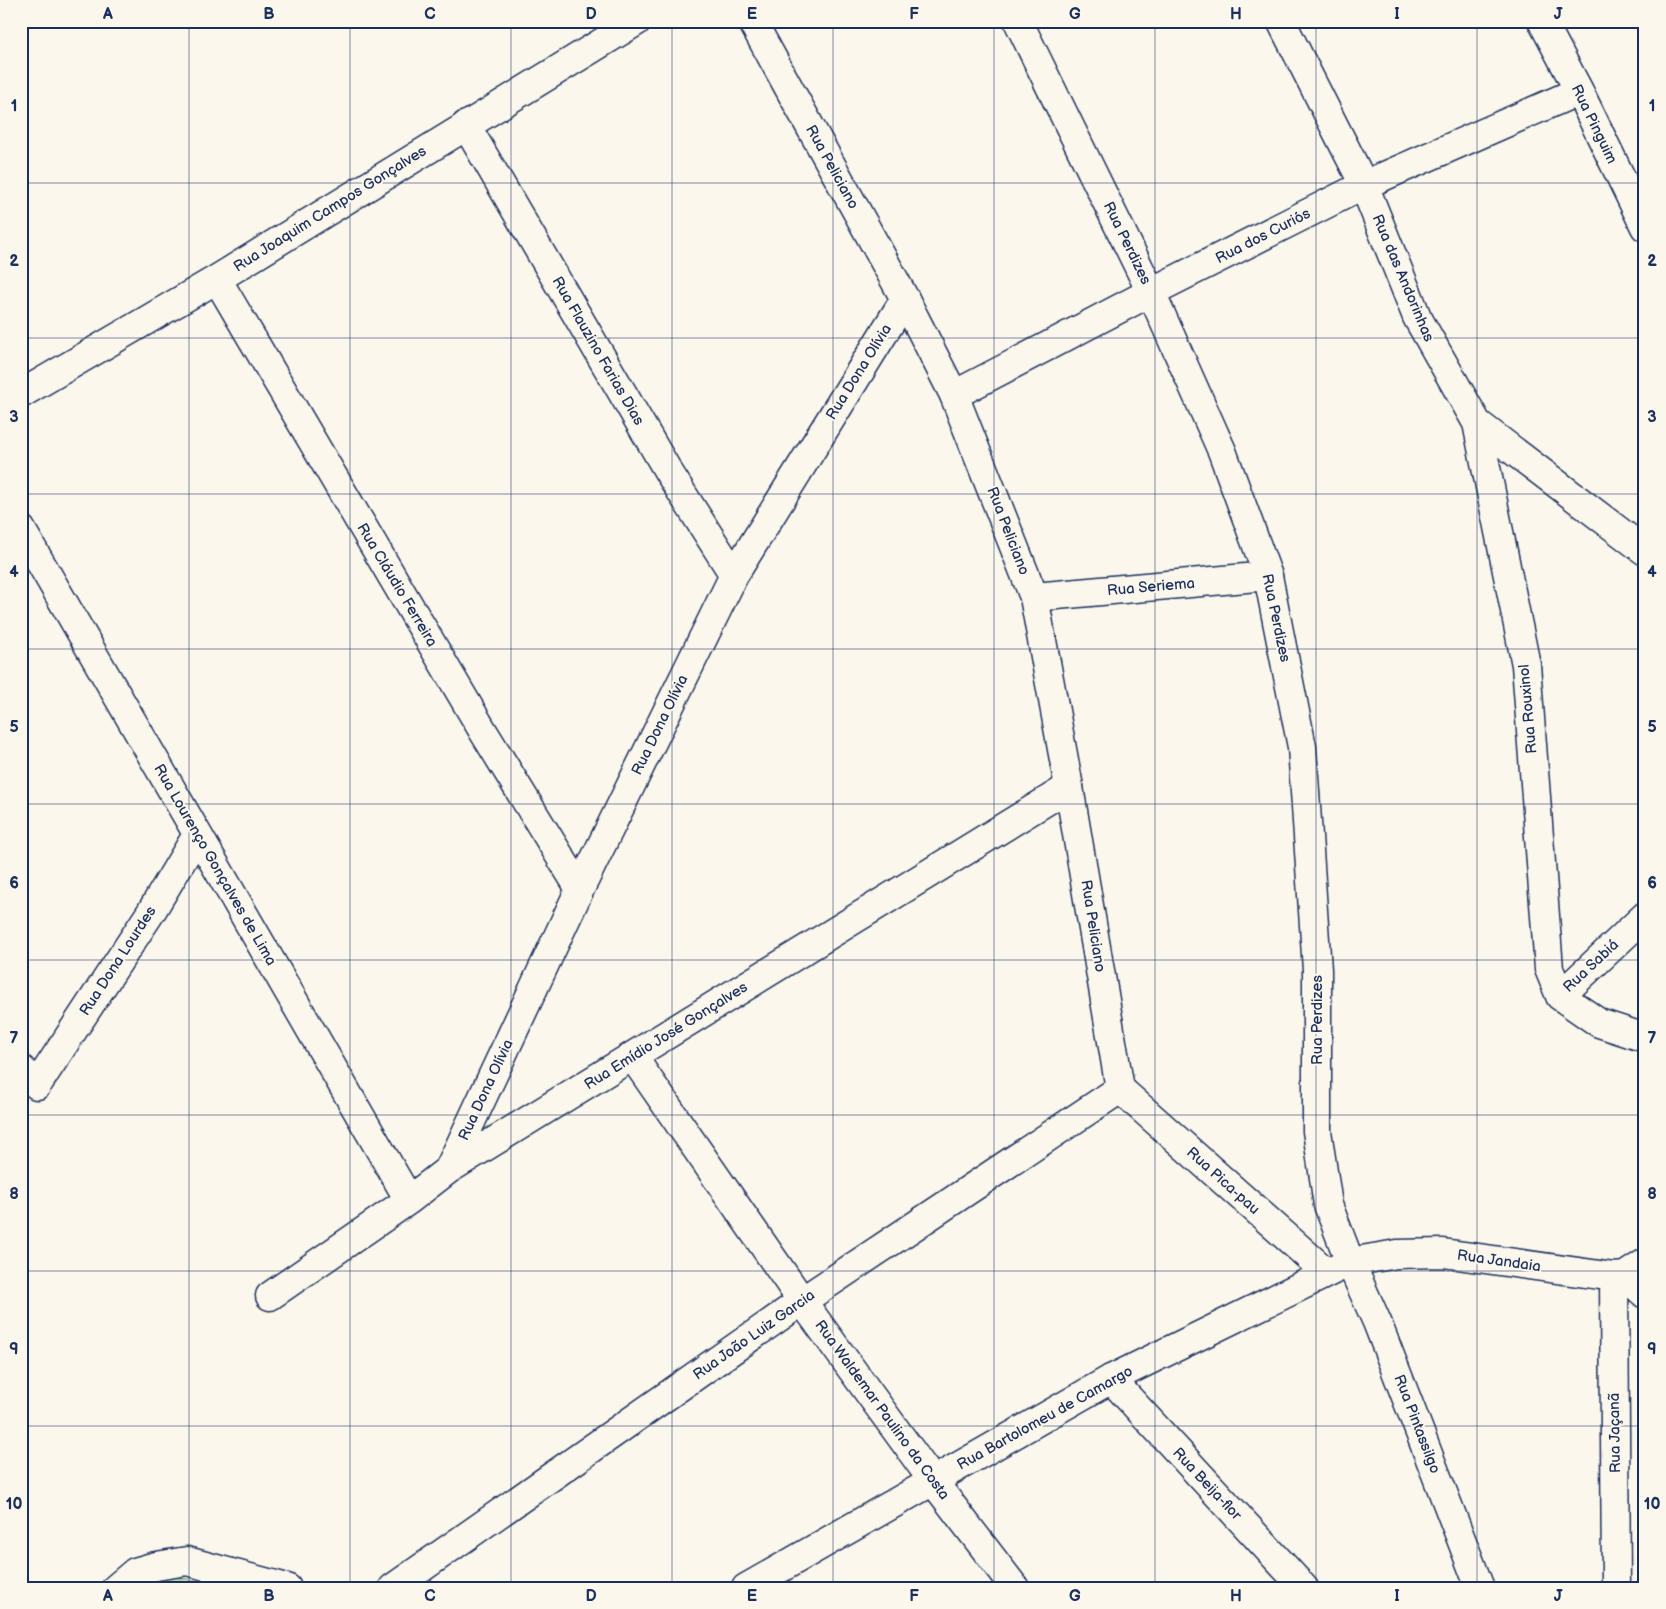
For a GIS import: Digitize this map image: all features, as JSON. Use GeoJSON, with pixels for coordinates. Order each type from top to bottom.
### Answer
{"type":"FeatureCollection","features":[{"type":"Feature","properties":{"kind":"street","name":"Rua Joaquim Campos Gonçalves"},"geometry":{"type":"LineString","coordinates":[[21,394],[217,279],[637,21]]}},
{"type":"Feature","properties":{"kind":"street","name":"Rua Peliciano"},"geometry":{"type":"LineString","coordinates":[[752,21],[904,298],[954,395],[1034,598],[1070,787],[1120,1089]]}},
{"type":"Feature","properties":{"kind":"street","name":"Rua Perdizes"},"geometry":{"type":"LineString","coordinates":[[1018,21],[1151,292],[1222,451],[1268,576],[1302,747],[1317,970],[1317,1131],[1338,1267]]}},
{"type":"Feature","properties":{"kind":"street","name":"Rua das Andorinhas"},"geometry":{"type":"LineString","coordinates":[[1281,21],[1364,185],[1417,317],[1477,423],[1645,551]]}},
{"type":"Feature","properties":{"kind":"street","name":"Rua Pinguim"},"geometry":{"type":"LineString","coordinates":[[1542,21],[1579,91],[1645,227]]}},
{"type":"Feature","properties":{"kind":"street","name":"Rua dos Curiós"},"geometry":{"type":"LineString","coordinates":[[954,395],[1151,292],[1364,185],[1579,91]]}},
{"type":"Feature","properties":{"kind":"street","name":"Rua Flauzino Farias Dias"},"geometry":{"type":"LineString","coordinates":[[466,125],[663,462],[734,574]]}},
{"type":"Feature","properties":{"kind":"street","name":"Rua Cláudio Ferreira"},"geometry":{"type":"LineString","coordinates":[[217,279],[483,731],[580,889]]}},
{"type":"Feature","properties":{"kind":"street","name":"Rua Dona Olívia"},"geometry":{"type":"LineString","coordinates":[[449,1169],[580,889],[734,574],[904,298]]}},
{"type":"Feature","properties":{"kind":"street","name":"Rua Rouxinol"},"geometry":{"type":"LineString","coordinates":[[1477,423],[1526,665],[1549,969],[1560,996]]}},
{"type":"Feature","properties":{"kind":"street","name":"Rua Lourenço Gonçalves de Lima"},"geometry":{"type":"LineString","coordinates":[[21,529],[409,1200]]}},
{"type":"Feature","properties":{"kind":"street","name":"Rua Seriema"},"geometry":{"type":"LineString","coordinates":[[1034,598],[1268,576]]}},
{"type":"Feature","properties":{"kind":"street","name":"Rua Emídio José Gonçalves"},"geometry":{"type":"LineString","coordinates":[[270,1296],[409,1200],[449,1169],[1070,787]]}},
{"type":"Feature","properties":{"kind":"street","name":"Rua Dona Lourdes"},"geometry":{"type":"LineString","coordinates":[[29,1077],[151,912],[197,834]]}},
{"type":"Feature","properties":{"kind":"street","name":"Rua Sabiá"},"geometry":{"type":"LineString","coordinates":[[1560,996],[1645,916]]}},
{"type":"Feature","properties":{"kind":"street"},"geometry":{"type":"LineString","coordinates":[[1560,996],[1599,1023],[1645,1038]]}},
{"type":"Feature","properties":{"kind":"street","name":"Rua Waldemar Paulino da Costa"},"geometry":{"type":"LineString","coordinates":[[633,1057],[802,1301],[1015,1588]]}},
{"type":"Feature","properties":{"kind":"street","name":"Rua Pica-pau"},"geometry":{"type":"LineString","coordinates":[[1120,1089],[1338,1267]]}},
{"type":"Feature","properties":{"kind":"street","name":"Rua João Luiz Garcia"},"geometry":{"type":"LineString","coordinates":[[393,1588],[802,1301],[1120,1089]]}},
{"type":"Feature","properties":{"kind":"street","name":"Rua Jandaia"},"geometry":{"type":"LineString","coordinates":[[1338,1267],[1397,1254],[1443,1253],[1628,1272]]}},
{"type":"Feature","properties":{"kind":"street","name":"Rua Bartolomeu de Camargo"},"geometry":{"type":"LineString","coordinates":[[746,1588],[1111,1380],[1338,1267]]}},
{"type":"Feature","properties":{"kind":"street","name":"Rua Pintassilgo"},"geometry":{"type":"LineString","coordinates":[[1338,1267],[1377,1322],[1480,1588]]}},
{"type":"Feature","properties":{"kind":"street"},"geometry":{"type":"LineString","coordinates":[[1628,1272],[1645,1294]]}},
{"type":"Feature","properties":{"kind":"street","name":"Rua Jaçanã"},"geometry":{"type":"LineString","coordinates":[[1616,1588],[1628,1272]]}},
{"type":"Feature","properties":{"kind":"street","name":"Rua Beija-flor"},"geometry":{"type":"LineString","coordinates":[[1111,1380],[1304,1588]]}},
{"type":"Feature","properties":{"kind":"street"},"geometry":{"type":"LineString","coordinates":[[116,1588],[135,1572],[156,1566],[187,1561],[288,1588]]}},
{"type":"Feature","properties":{"kind":"green space"},"geometry":{"type":"Polygon","coordinates":[[[177,1576],[217,1588],[138,1588],[142,1580],[177,1576]]]}}]}
